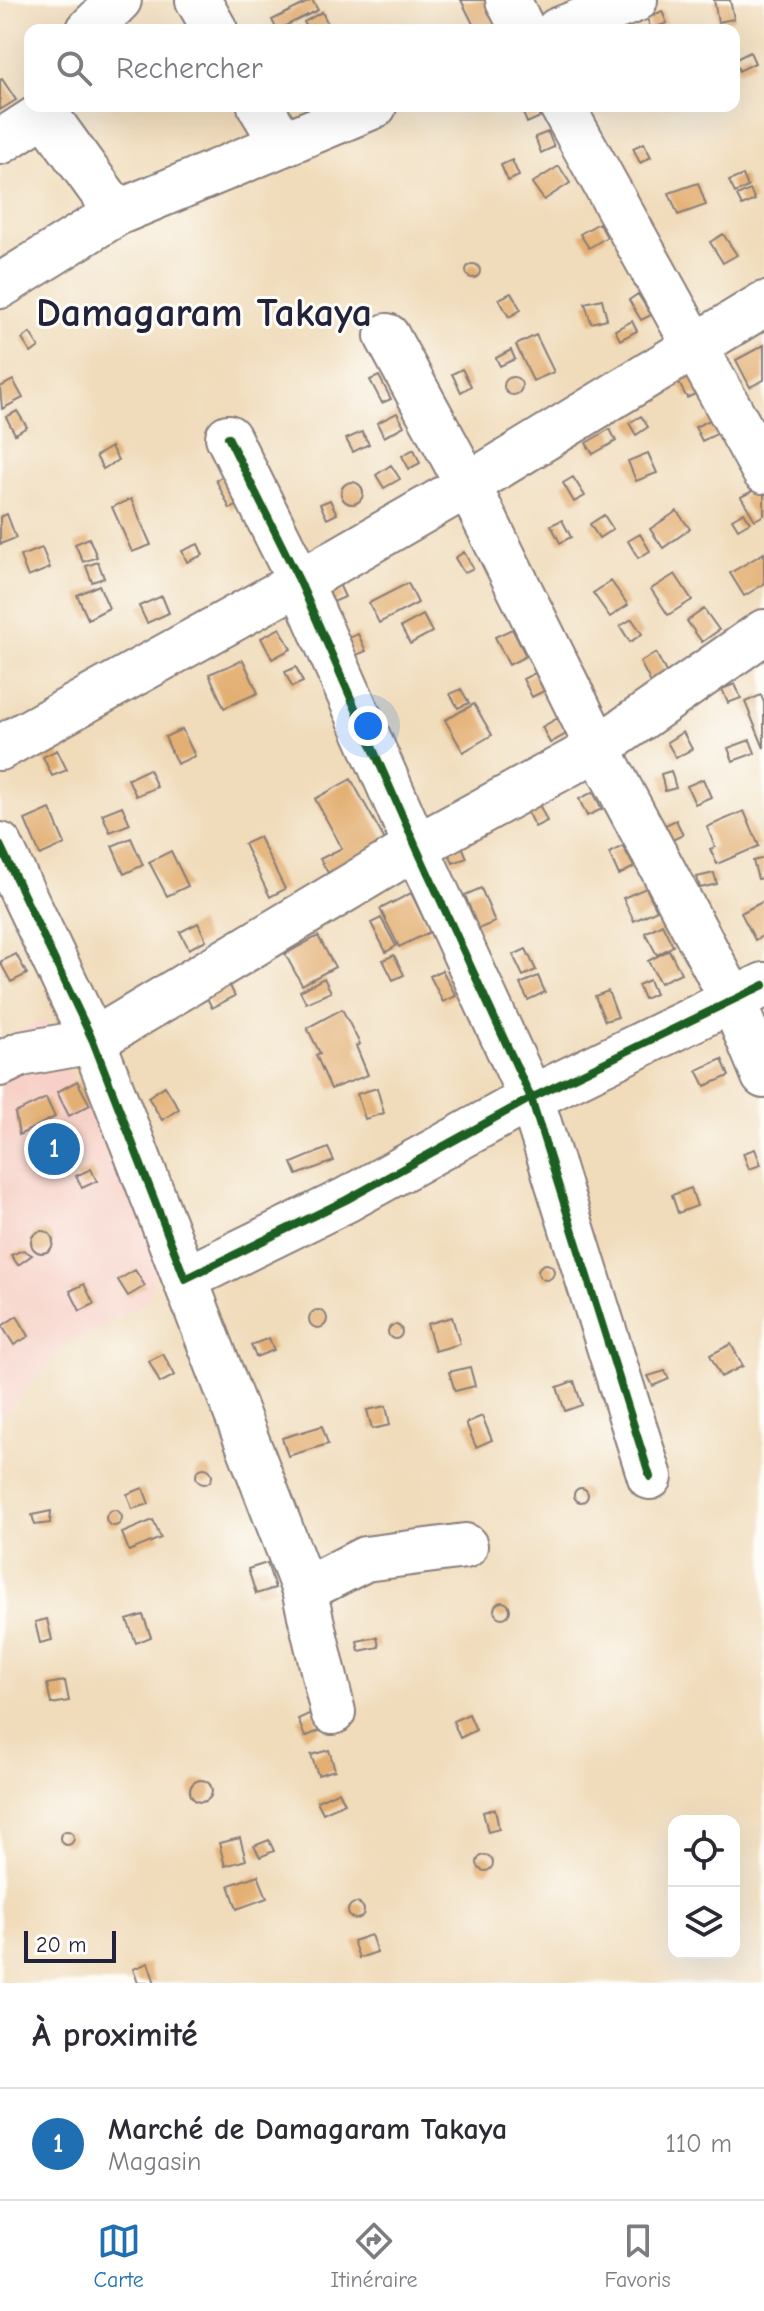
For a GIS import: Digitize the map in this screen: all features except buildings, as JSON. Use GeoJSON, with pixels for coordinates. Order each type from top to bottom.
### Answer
{"type":"FeatureCollection","features":[{"type":"Feature","properties":{"kind":"street"},"geometry":{"type":"LineString","coordinates":[[95,24],[119,0]]}},
{"type":"Feature","properties":{"kind":"street"},"geometry":{"type":"LineString","coordinates":[[198,0],[212,24]]}},
{"type":"Feature","properties":{"kind":"street"},"geometry":{"type":"LineString","coordinates":[[508,0],[520,24]]}},
{"type":"Feature","properties":{"kind":"street"},"geometry":{"type":"LineString","coordinates":[[573,24],[635,0]]}},
{"type":"Feature","properties":{"kind":"street"},"geometry":{"type":"LineString","coordinates":[[0,142],[44,112]]}},
{"type":"Feature","properties":{"kind":"street"},"geometry":{"type":"LineString","coordinates":[[48,112],[117,213]]}},
{"type":"Feature","properties":{"kind":"street"},"geometry":{"type":"LineString","coordinates":[[264,112],[283,144]]}},
{"type":"Feature","properties":{"kind":"street"},"geometry":{"type":"LineString","coordinates":[[0,286],[117,213],[360,112]]}},
{"type":"Feature","properties":{"kind":"street"},"geometry":{"type":"LineString","coordinates":[[565,112],[764,471]]}},
{"type":"Feature","properties":{"kind":"street"},"geometry":{"type":"LineString","coordinates":[[0,748],[468,485],[764,304]]}},
{"type":"Feature","properties":{"kind":"street"},"geometry":{"type":"LineString","coordinates":[[387,336],[468,485],[598,748],[748,993],[764,1076]]}},
{"type":"Feature","properties":{"kind":"street"},"geometry":{"type":"LineString","coordinates":[[228,437],[300,582],[416,847],[531,1098],[650,1477]]}},
{"type":"Feature","properties":{"kind":"street"},"geometry":{"type":"LineString","coordinates":[[0,1064],[21,1054],[93,1041],[416,847],[598,748],[764,632]]}},
{"type":"Feature","properties":{"kind":"street"},"geometry":{"type":"LineString","coordinates":[[0,845],[93,1041],[185,1279],[304,1590],[333,1712]]}},
{"type":"Feature","properties":{"kind":"street"},"geometry":{"type":"LineString","coordinates":[[185,1279],[346,1200],[531,1098],[748,993]]}},
{"type":"Feature","properties":{"kind":"street"},"geometry":{"type":"LineString","coordinates":[[304,1590],[365,1559],[465,1546]]}},
{"type":"Feature","properties":{"kind":"shaded area"},"geometry":{"type":"Polygon","coordinates":[[[44,1019],[161,1258],[147,1303],[66,1345],[0,1419],[0,1040],[44,1019]]]}},
{"type":"Feature","properties":{"kind":"cycle path"},"geometry":{"type":"LineString","coordinates":[[228,437],[300,582],[416,847],[531,1098],[650,1477]]}},
{"type":"Feature","properties":{"kind":"cycle path"},"geometry":{"type":"LineString","coordinates":[[0,845],[93,1041],[185,1279],[346,1200],[531,1098],[764,985]]}},
{"type":"Feature","properties":{"kind":"place","name":"Marché de Damagaram Takaya"},"geometry":{"type":"Point","coordinates":[54,1149]}},
{"type":"Feature","properties":{"kind":"district","name":"Damagaram Takaya"},"geometry":{"type":"Point","coordinates":[204,312]}}]}
